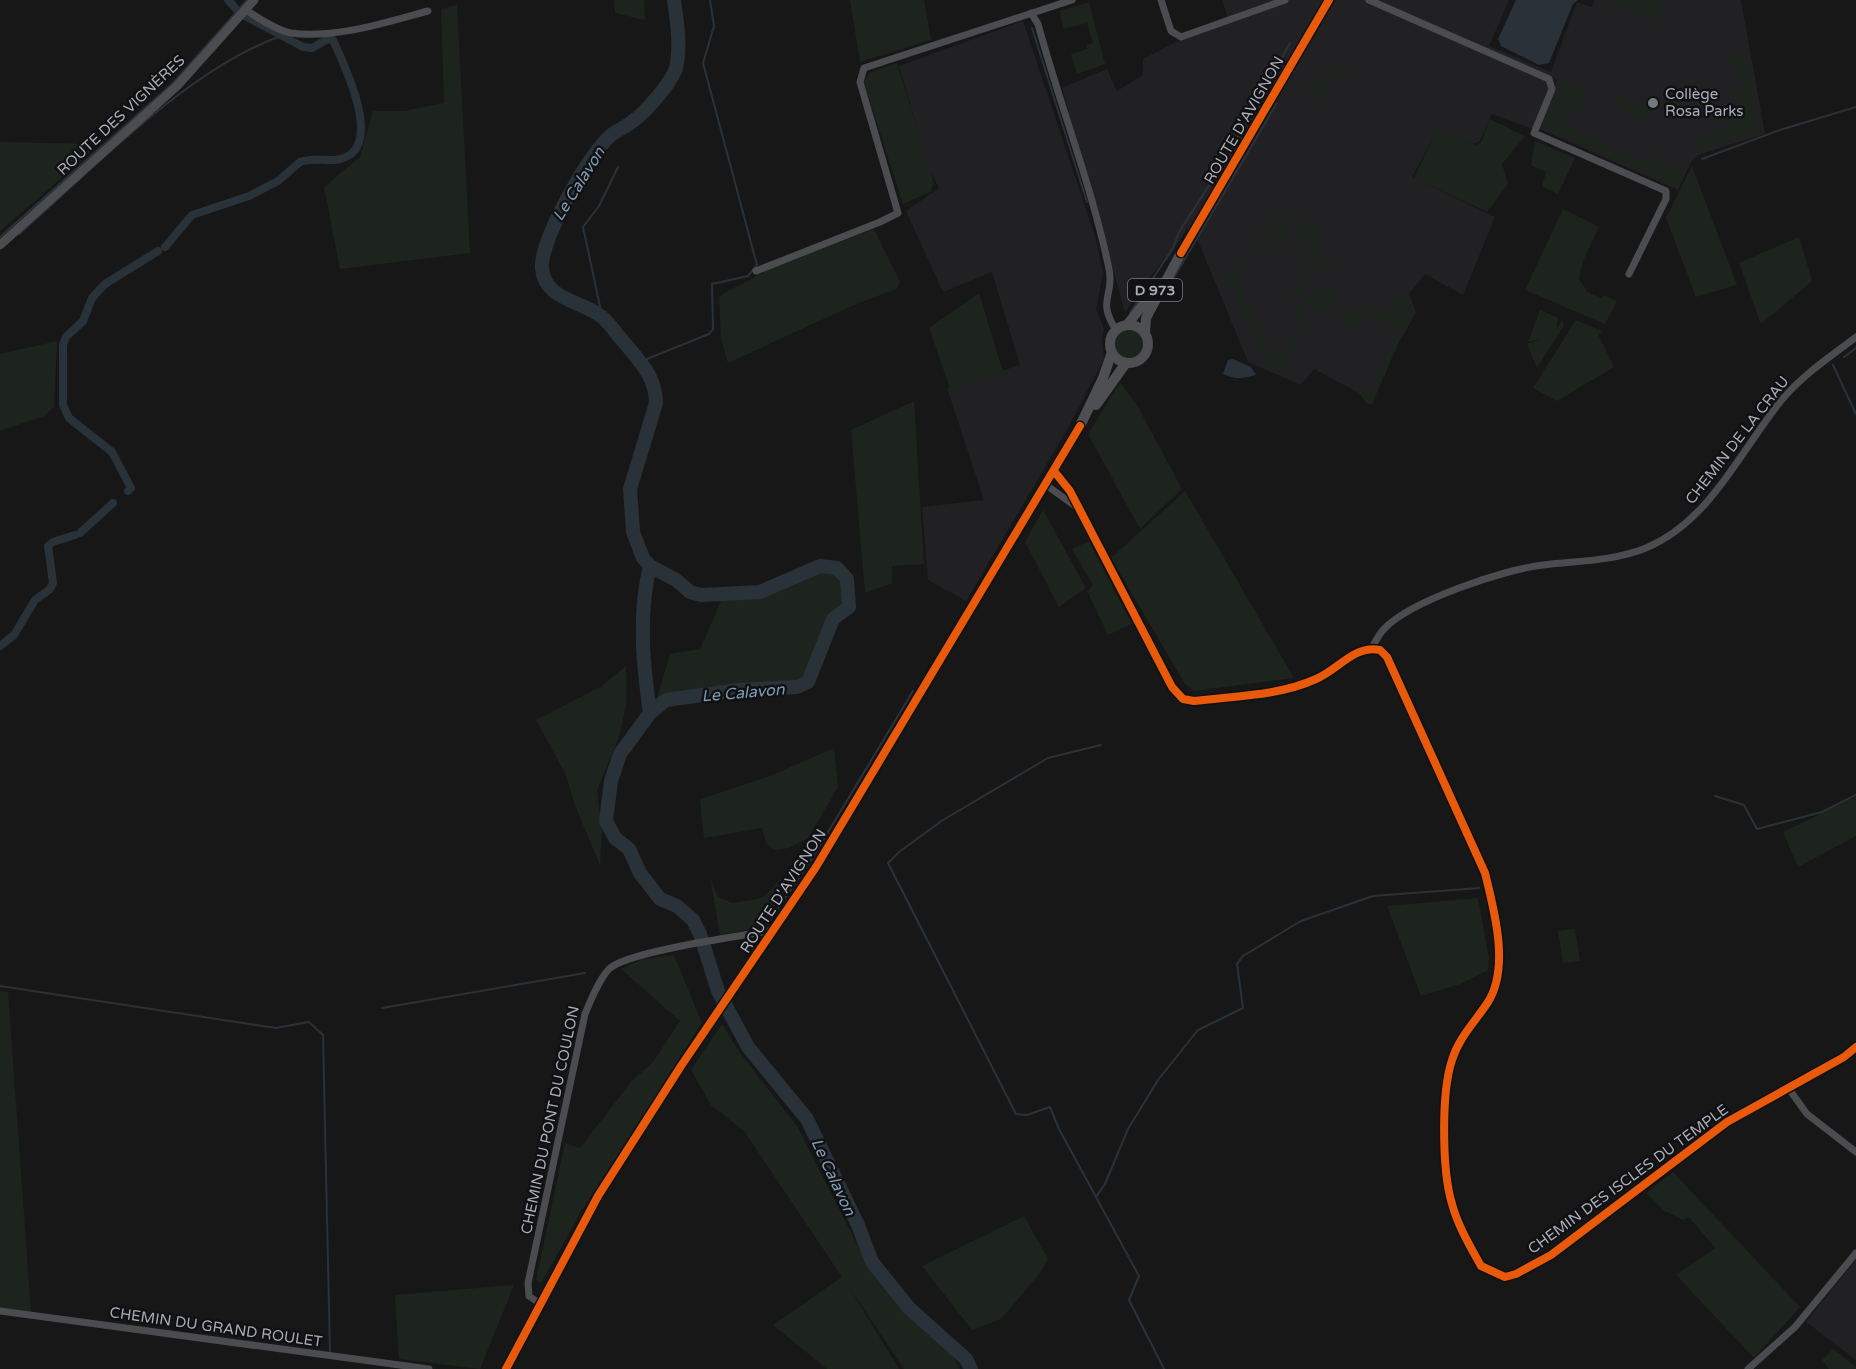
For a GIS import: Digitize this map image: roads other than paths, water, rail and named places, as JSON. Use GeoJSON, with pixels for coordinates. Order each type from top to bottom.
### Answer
{"type":"FeatureCollection","features":[{"type":"Feature","properties":{"kind":"main road","name":"ROUTE D'AVIGNON"},"geometry":{"type":"LineString","coordinates":[[1145,334],[1146,318],[1181,253],[1328,0]]}},
{"type":"Feature","properties":{"kind":"main road","name":"ROUTE D'AVIGNON"},"geometry":{"type":"LineString","coordinates":[[1127,325],[1181,253]]}},
{"type":"Feature","properties":{"kind":"main road"},"geometry":{"type":"LineString","coordinates":[[1127,325],[1137,327],[1145,334],[1147,343],[1144,354],[1137,361],[1126,363],[1119,360],[1112,352],[1110,340],[1116,330],[1127,325]]}},
{"type":"Feature","properties":{"kind":"main road","name":"ROUTE D'AVIGNON"},"geometry":{"type":"LineString","coordinates":[[506,1369],[539,1303],[598,1196],[710,1024],[775,930],[861,795],[1046,485],[1080,426],[1103,378],[1112,352]]}},
{"type":"Feature","properties":{"kind":"main road","name":"ROUTE D'AVIGNON"},"geometry":{"type":"LineString","coordinates":[[1080,426],[1126,363]]}},
{"type":"Feature","properties":{"kind":"street","name":"ROUTE DES VIGNÈRES"},"geometry":{"type":"LineString","coordinates":[[0,245],[177,86],[254,0]]}},
{"type":"Feature","properties":{"kind":"street"},"geometry":{"type":"LineString","coordinates":[[756,271],[872,226],[898,213],[898,205],[860,82],[864,68],[1072,0]]}},
{"type":"Feature","properties":{"kind":"street"},"geometry":{"type":"LineString","coordinates":[[1161,0],[1171,31],[1181,37],[1285,0]]}},
{"type":"Feature","properties":{"kind":"street"},"geometry":{"type":"LineString","coordinates":[[1369,0],[1549,80],[1552,90],[1534,133],[1666,191],[1666,199],[1629,274]]}},
{"type":"Feature","properties":{"kind":"street"},"geometry":{"type":"LineString","coordinates":[[243,13],[290,33],[351,31],[428,11]]}},
{"type":"Feature","properties":{"kind":"street"},"geometry":{"type":"LineString","coordinates":[[1031,14],[1038,24],[1098,227],[1110,273],[1106,310],[1116,330]]}},
{"type":"Feature","properties":{"kind":"street","name":"CHEMIN DE LA CRAU"},"geometry":{"type":"LineString","coordinates":[[1372,648],[1384,628],[1448,591],[1520,569],[1616,556],[1647,547],[1688,521],[1703,507],[1781,401],[1799,381],[1856,337]]}},
{"type":"Feature","properties":{"kind":"street"},"geometry":{"type":"LineString","coordinates":[[1054,471],[1070,491],[1172,687],[1183,699],[1204,699],[1293,687],[1323,676],[1362,649],[1372,648]]}},
{"type":"Feature","properties":{"kind":"street"},"geometry":{"type":"LineString","coordinates":[[1046,485],[1079,509]]}},
{"type":"Feature","properties":{"kind":"street","name":"CHEMIN DES ISCLES DU TEMPLE"},"geometry":{"type":"LineString","coordinates":[[1372,648],[1380,650],[1387,657],[1395,673],[1485,873],[1490,894],[1498,965],[1494,987],[1489,1001],[1463,1036],[1452,1060],[1445,1110],[1446,1177],[1452,1205],[1481,1266],[1505,1277],[1516,1274],[1551,1255],[1702,1139],[1727,1122],[1844,1057],[1856,1047]]}},
{"type":"Feature","properties":{"kind":"street","name":"CHEMIN DU PONT DU COULON"},"geometry":{"type":"LineString","coordinates":[[539,1303],[530,1296],[528,1283],[585,1014],[594,993],[609,969],[636,956],[775,930]]}},
{"type":"Feature","properties":{"kind":"street"},"geometry":{"type":"LineString","coordinates":[[1789,1089],[1807,1114],[1856,1152]]}},
{"type":"Feature","properties":{"kind":"street"},"geometry":{"type":"LineString","coordinates":[[1748,1369],[1795,1327],[1856,1253]]}},
{"type":"Feature","properties":{"kind":"street","name":"CHEMIN DU GRAND ROULET"},"geometry":{"type":"LineString","coordinates":[[0,1311],[429,1369]]}},
{"type":"Feature","properties":{"kind":"waterway"},"geometry":{"type":"LineString","coordinates":[[228,0],[238,11]]}},
{"type":"Feature","properties":{"kind":"waterway"},"geometry":{"type":"LineString","coordinates":[[0,237],[173,83],[247,0]]}},
{"type":"Feature","properties":{"kind":"waterway","name":"Le Calavon"},"geometry":{"type":"LineString","coordinates":[[674,0],[678,43],[676,68],[658,97],[630,123],[610,136],[590,160],[567,198],[549,238],[543,255],[544,279],[557,293],[605,319],[640,362],[653,385],[656,403],[630,489],[633,532],[643,558],[650,566],[676,580],[690,592],[701,595],[760,592],[820,566],[837,568],[847,579],[849,607],[833,619],[808,682],[797,687],[739,690],[666,700],[650,713],[620,754],[611,781],[606,821],[615,838],[629,849],[640,873],[660,899],[677,906],[693,920],[700,934],[718,991],[748,1047],[807,1119],[858,1225],[872,1262],[909,1308],[966,1359],[971,1369]]}},
{"type":"Feature","properties":{"kind":"waterway"},"geometry":{"type":"LineString","coordinates":[[642,361],[709,334],[713,329],[712,284],[748,276],[757,265],[703,63],[714,26],[710,0]]}},
{"type":"Feature","properties":{"kind":"waterway"},"geometry":{"type":"LineString","coordinates":[[165,247],[192,215],[249,196],[278,181],[305,160],[346,157],[356,148],[361,135],[357,101],[333,40],[328,39],[312,48],[303,47],[245,16]]}},
{"type":"Feature","properties":{"kind":"waterway"},"geometry":{"type":"LineString","coordinates":[[1032,28],[1087,202]]}},
{"type":"Feature","properties":{"kind":"waterway"},"geometry":{"type":"LineString","coordinates":[[19,234],[109,152],[176,96],[246,51],[281,36]]}},
{"type":"Feature","properties":{"kind":"waterway"},"geometry":{"type":"LineString","coordinates":[[1130,313],[1173,248],[1179,232],[1226,159],[1290,43]]}},
{"type":"Feature","properties":{"kind":"waterway"},"geometry":{"type":"LineString","coordinates":[[1173,279],[1277,103]]}},
{"type":"Feature","properties":{"kind":"waterway"},"geometry":{"type":"LineString","coordinates":[[1702,159],[1780,130],[1856,107]]}},
{"type":"Feature","properties":{"kind":"waterway"},"geometry":{"type":"LineString","coordinates":[[602,316],[583,227],[599,206],[618,167]]}},
{"type":"Feature","properties":{"kind":"waterway"},"geometry":{"type":"LineString","coordinates":[[128,491],[131,488],[112,452],[69,418],[63,405],[63,345],[66,337],[83,321],[92,298],[105,284],[158,251]]}},
{"type":"Feature","properties":{"kind":"waterway"},"geometry":{"type":"LineString","coordinates":[[1844,357],[1856,348]]}},
{"type":"Feature","properties":{"kind":"waterway"},"geometry":{"type":"LineString","coordinates":[[1833,365],[1856,414]]}},
{"type":"Feature","properties":{"kind":"waterway"},"geometry":{"type":"LineString","coordinates":[[80,533],[113,503]]}},
{"type":"Feature","properties":{"kind":"waterway"},"geometry":{"type":"LineString","coordinates":[[0,646],[14,635],[35,600],[50,589],[53,583],[48,546],[53,542],[75,535]]}},
{"type":"Feature","properties":{"kind":"waterway"},"geometry":{"type":"LineString","coordinates":[[650,566],[643,621],[645,677],[650,713]]}},
{"type":"Feature","properties":{"kind":"waterway"},"geometry":{"type":"LineString","coordinates":[[767,924],[810,862],[913,691]]}},
{"type":"Feature","properties":{"kind":"waterway"},"geometry":{"type":"LineString","coordinates":[[1101,745],[1048,758],[943,820],[899,852],[888,863],[1016,1114],[1027,1115],[1050,1107],[1059,1129],[1139,1276],[1129,1300],[1164,1369]]}},
{"type":"Feature","properties":{"kind":"waterway"},"geometry":{"type":"LineString","coordinates":[[1715,796],[1744,805],[1757,829],[1822,812],[1856,795]]}},
{"type":"Feature","properties":{"kind":"waterway"},"geometry":{"type":"LineString","coordinates":[[1096,1197],[1105,1184],[1128,1129],[1158,1080],[1198,1030],[1243,1008],[1237,964],[1243,956],[1301,921],[1373,896],[1479,888]]}},
{"type":"Feature","properties":{"kind":"waterway"},"geometry":{"type":"LineString","coordinates":[[382,1008],[585,973]]}},
{"type":"Feature","properties":{"kind":"waterway"},"geometry":{"type":"LineString","coordinates":[[0,986],[276,1028],[309,1022],[323,1035],[330,1353]]}},
{"type":"Feature","properties":{"kind":"place","name":"Collège Rosa Parks"},"geometry":{"type":"Point","coordinates":[1653,103]}}]}
